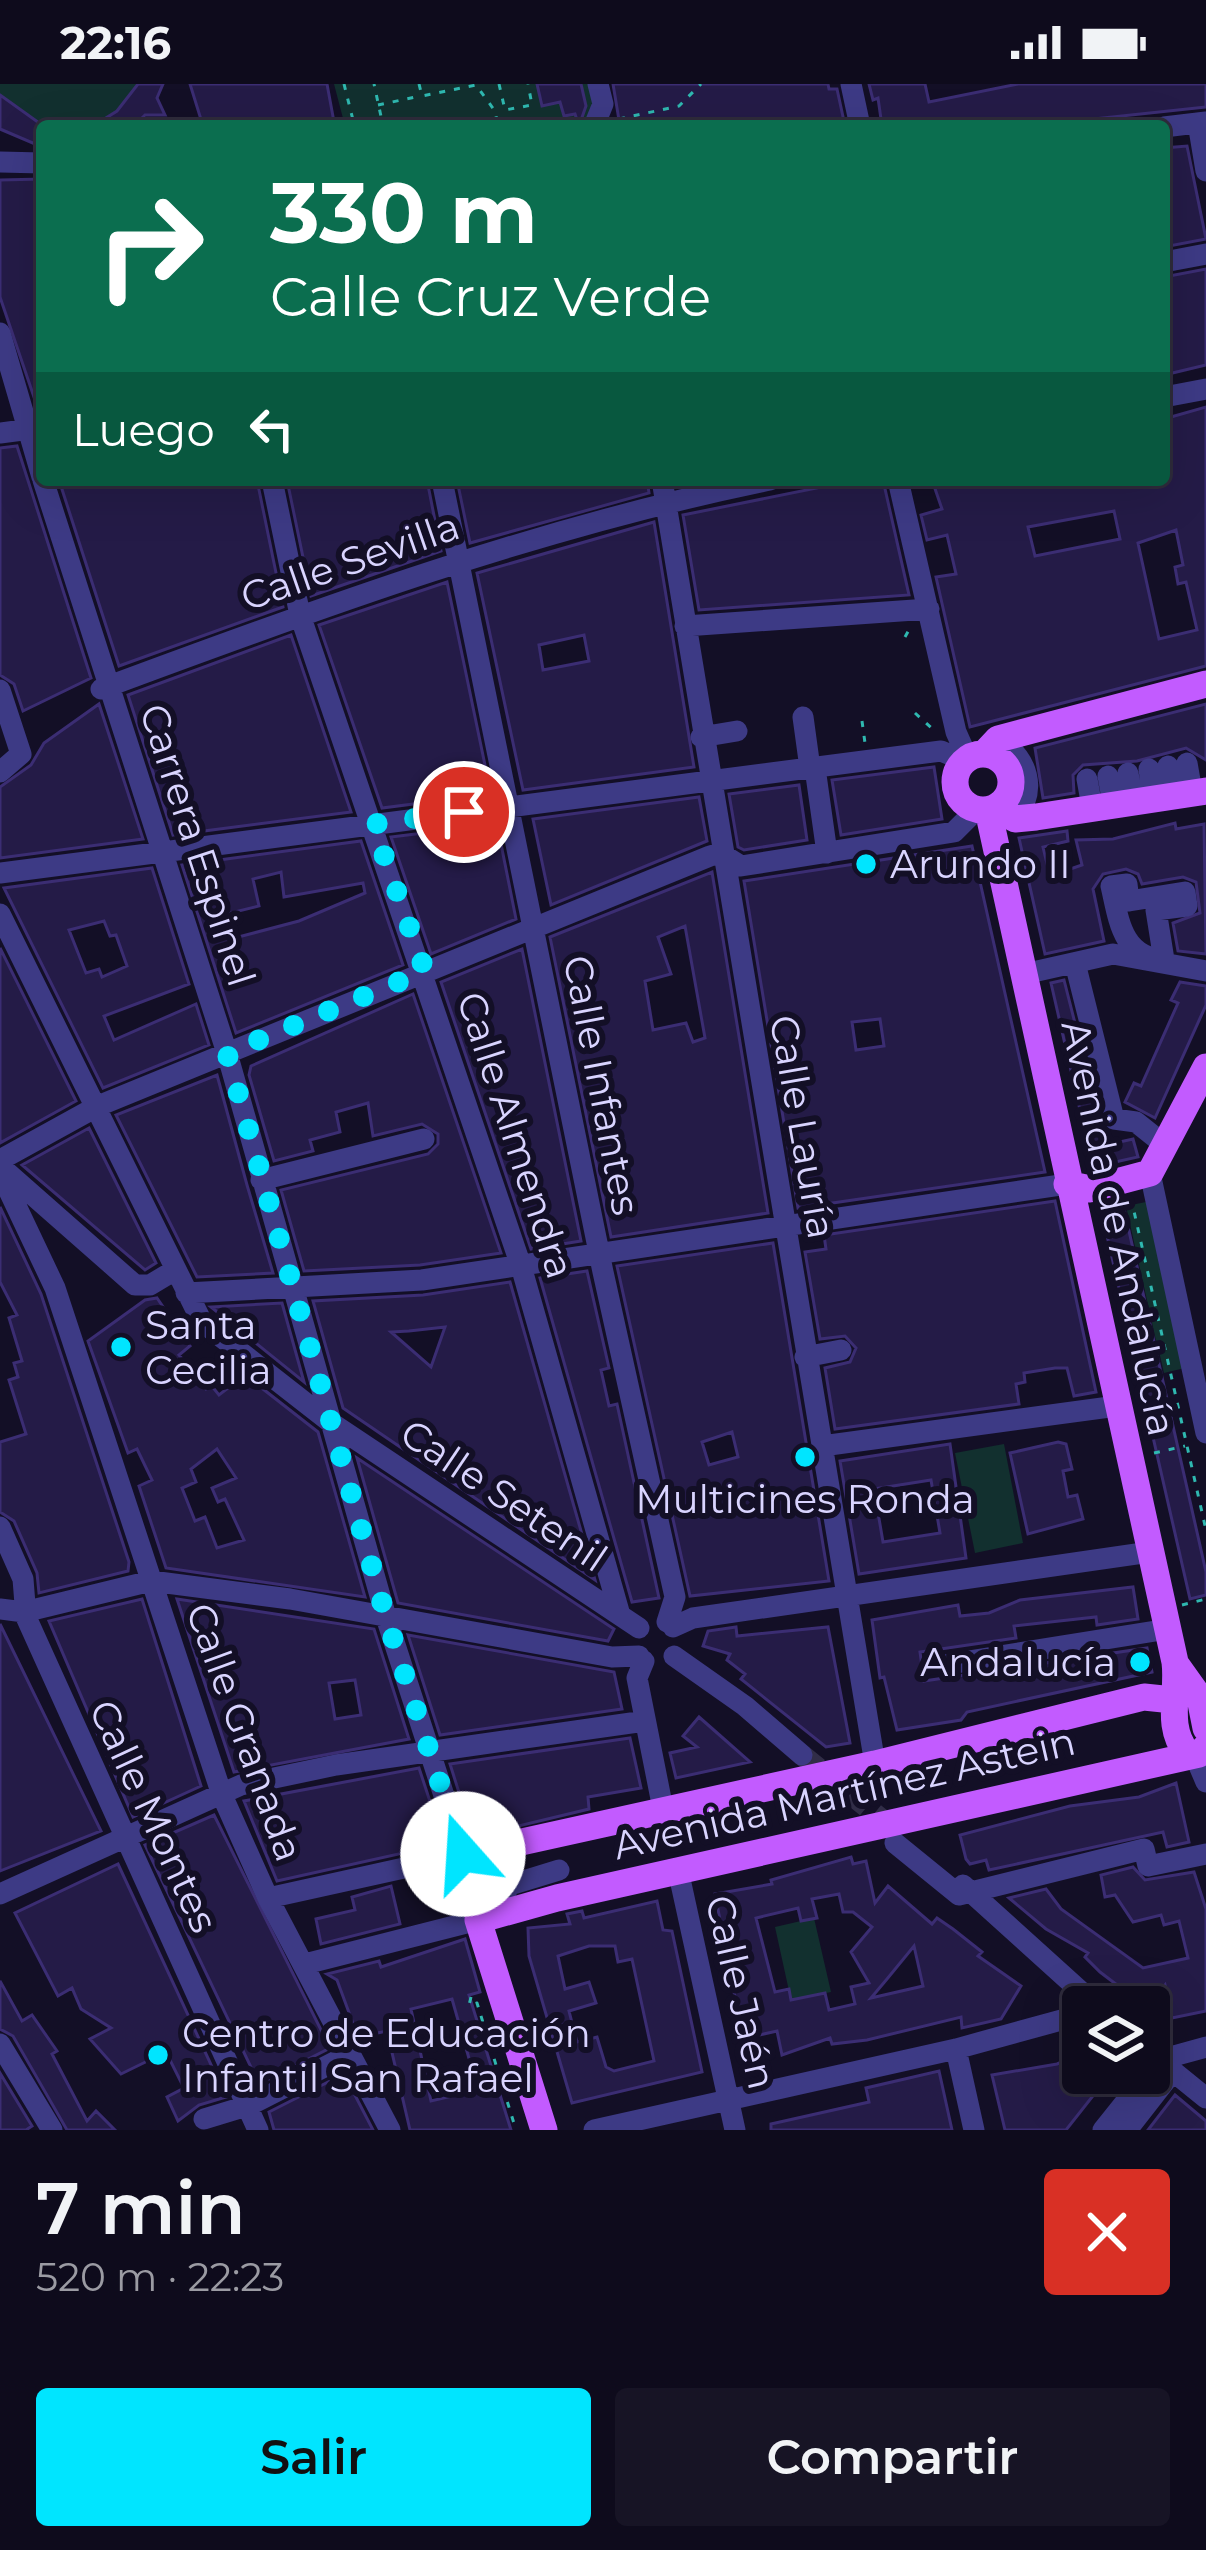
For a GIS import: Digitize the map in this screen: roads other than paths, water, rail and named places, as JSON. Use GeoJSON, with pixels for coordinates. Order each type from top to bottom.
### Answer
{"type":"FeatureCollection","features":[{"type":"Feature","properties":{"kind":"main road"},"geometry":{"type":"LineString","coordinates":[[1145,786],[994,811],[962,800],[955,784],[979,753],[1206,684]]}},
{"type":"Feature","properties":{"kind":"main road"},"geometry":{"type":"LineString","coordinates":[[979,753],[1001,760],[1011,775],[1010,793],[994,811]]}},
{"type":"Feature","properties":{"kind":"main road","name":"Avenida de Andalucía"},"geometry":{"type":"LineString","coordinates":[[994,811],[1067,1184],[1175,1662],[1172,1698],[1178,1742],[1201,1756]]}},
{"type":"Feature","properties":{"kind":"main road"},"geometry":{"type":"LineString","coordinates":[[1067,1184],[1090,1189],[1139,1177],[1166,1146],[1206,1067]]}},
{"type":"Feature","properties":{"kind":"main road","name":"Avenida Martínez Astein"},"geometry":{"type":"LineString","coordinates":[[499,1846],[1036,1724],[1113,1721],[1172,1698]]}},
{"type":"Feature","properties":{"kind":"main road","name":"Avenida Martínez Astein"},"geometry":{"type":"LineString","coordinates":[[492,1910],[1201,1756]]}},
{"type":"Feature","properties":{"kind":"main road"},"geometry":{"type":"LineString","coordinates":[[499,1846],[492,1910],[544,2130]]}},
{"type":"Feature","properties":{"kind":"street"},"geometry":{"type":"LineString","coordinates":[[597,120],[598,84]]}},
{"type":"Feature","properties":{"kind":"street"},"geometry":{"type":"LineString","coordinates":[[850,84],[859,120]]}},
{"type":"Feature","properties":{"kind":"street"},"geometry":{"type":"LineString","coordinates":[[1170,126],[1202,123],[1206,171]]}},
{"type":"Feature","properties":{"kind":"street"},"geometry":{"type":"LineString","coordinates":[[0,162],[36,164]]}},
{"type":"Feature","properties":{"kind":"street"},"geometry":{"type":"LineString","coordinates":[[1170,261],[1206,254]]}},
{"type":"Feature","properties":{"kind":"street","name":"Carrera Espinel"},"geometry":{"type":"LineString","coordinates":[[0,333],[36,434]]}},
{"type":"Feature","properties":{"kind":"street"},"geometry":{"type":"LineString","coordinates":[[1170,396],[1206,389]]}},
{"type":"Feature","properties":{"kind":"street"},"geometry":{"type":"LineString","coordinates":[[0,433],[36,434]]}},
{"type":"Feature","properties":{"kind":"street","name":"Carrera Espinel"},"geometry":{"type":"LineString","coordinates":[[45,486],[104,688],[227,1053],[386,1617],[463,1854]]}},
{"type":"Feature","properties":{"kind":"street","name":"Calle Almendra"},"geometry":{"type":"LineString","coordinates":[[273,486],[300,615],[425,971],[629,1622]]}},
{"type":"Feature","properties":{"kind":"street","name":"Calle Infantes"},"geometry":{"type":"LineString","coordinates":[[443,486],[599,1252],[675,1597],[670,1625]]}},
{"type":"Feature","properties":{"kind":"street","name":"Calle Sevilla"},"geometry":{"type":"LineString","coordinates":[[104,688],[664,490],[706,486]]}},
{"type":"Feature","properties":{"kind":"street"},"geometry":{"type":"LineString","coordinates":[[899,486],[956,732],[979,753]]}},
{"type":"Feature","properties":{"kind":"street","name":"Calle Lauría"},"geometry":{"type":"LineString","coordinates":[[664,490],[720,853],[875,1764]]}},
{"type":"Feature","properties":{"kind":"street"},"geometry":{"type":"LineString","coordinates":[[685,626],[929,609]]}},
{"type":"Feature","properties":{"kind":"street"},"geometry":{"type":"LineString","coordinates":[[0,690],[21,754],[0,772]]}},
{"type":"Feature","properties":{"kind":"street"},"geometry":{"type":"LineString","coordinates":[[803,717],[827,853]]}},
{"type":"Feature","properties":{"kind":"street"},"geometry":{"type":"LineString","coordinates":[[701,737],[737,731]]}},
{"type":"Feature","properties":{"kind":"street"},"geometry":{"type":"LineString","coordinates":[[0,874],[708,779],[941,751],[979,753]]}},
{"type":"Feature","properties":{"kind":"street"},"geometry":{"type":"LineString","coordinates":[[0,1166],[98,1106],[720,853],[741,866],[827,853],[954,832],[994,811]]}},
{"type":"Feature","properties":{"kind":"street"},"geometry":{"type":"LineString","coordinates":[[1126,884],[1129,901],[1185,892],[1187,906],[1156,910],[1164,960],[1145,957],[1126,941],[1106,891],[1126,884]]}},
{"type":"Feature","properties":{"kind":"street"},"geometry":{"type":"LineString","coordinates":[[1106,891],[1113,954]]}},
{"type":"Feature","properties":{"kind":"street","name":"Calle Setenil"},"geometry":{"type":"LineString","coordinates":[[0,914],[202,1322],[330,1422],[629,1622]]}},
{"type":"Feature","properties":{"kind":"street"},"geometry":{"type":"LineString","coordinates":[[1024,974],[1113,954],[1206,971]]}},
{"type":"Feature","properties":{"kind":"street"},"geometry":{"type":"LineString","coordinates":[[1075,963],[1114,1119],[1136,1121],[1166,1146]]}},
{"type":"Feature","properties":{"kind":"street"},"geometry":{"type":"LineString","coordinates":[[261,1180],[424,1139]]}},
{"type":"Feature","properties":{"kind":"street","name":"Calle Granada"},"geometry":{"type":"LineString","coordinates":[[0,1166],[28,1206],[222,1795],[268,1898],[390,2130]]}},
{"type":"Feature","properties":{"kind":"street"},"geometry":{"type":"LineString","coordinates":[[1139,1177],[1196,1439]]}},
{"type":"Feature","properties":{"kind":"street"},"geometry":{"type":"LineString","coordinates":[[186,1293],[422,1280],[1067,1184]]}},
{"type":"Feature","properties":{"kind":"street"},"geometry":{"type":"LineString","coordinates":[[28,1206],[135,1285],[150,1286],[175,1270]]}},
{"type":"Feature","properties":{"kind":"street"},"geometry":{"type":"LineString","coordinates":[[805,1357],[841,1350]]}},
{"type":"Feature","properties":{"kind":"street"},"geometry":{"type":"LineString","coordinates":[[822,1446],[1118,1406]]}},
{"type":"Feature","properties":{"kind":"street","name":"Calle Montes"},"geometry":{"type":"LineString","coordinates":[[0,1527],[23,1580],[6,1609],[122,1838],[250,2104],[258,2130]]}},
{"type":"Feature","properties":{"kind":"street"},"geometry":{"type":"LineString","coordinates":[[663,1809],[637,1678],[641,1658],[629,1622],[652,1620],[670,1625],[1150,1552]]}},
{"type":"Feature","properties":{"kind":"street"},"geometry":{"type":"LineString","coordinates":[[6,1609],[151,1581],[657,1664],[674,1656],[678,1644],[670,1625]]}},
{"type":"Feature","properties":{"kind":"street"},"geometry":{"type":"LineString","coordinates":[[944,1665],[1168,1629]]}},
{"type":"Feature","properties":{"kind":"street"},"geometry":{"type":"LineString","coordinates":[[674,1656],[802,1755]]}},
{"type":"Feature","properties":{"kind":"street"},"geometry":{"type":"LineString","coordinates":[[0,1894],[241,1786],[335,1765],[645,1721]]}},
{"type":"Feature","properties":{"kind":"street"},"geometry":{"type":"LineString","coordinates":[[897,1837],[966,1888],[967,1894],[1074,1986]]}},
{"type":"Feature","properties":{"kind":"street","name":"Avenida Martínez Astein"},"geometry":{"type":"LineString","coordinates":[[268,1898],[499,1846]]}},
{"type":"Feature","properties":{"kind":"street"},"geometry":{"type":"LineString","coordinates":[[967,1894],[977,1887],[1144,1849],[1148,1866],[1206,1854]]}},
{"type":"Feature","properties":{"kind":"street"},"geometry":{"type":"LineString","coordinates":[[305,1964],[492,1910],[495,1873],[558,1865]]}},
{"type":"Feature","properties":{"kind":"street","name":"Calle Jaén"},"geometry":{"type":"LineString","coordinates":[[678,1870],[735,2130]]}},
{"type":"Feature","properties":{"kind":"street"},"geometry":{"type":"LineString","coordinates":[[594,2130],[956,2049],[1062,2020]]}},
{"type":"Feature","properties":{"kind":"street"},"geometry":{"type":"LineString","coordinates":[[0,2044],[46,2128]]}},
{"type":"Feature","properties":{"kind":"street"},"geometry":{"type":"LineString","coordinates":[[1170,2058],[1206,2047]]}},
{"type":"Feature","properties":{"kind":"street"},"geometry":{"type":"LineString","coordinates":[[956,2049],[974,2130]]}},
{"type":"Feature","properties":{"kind":"street"},"geometry":{"type":"LineString","coordinates":[[204,2119],[250,2104],[350,2054]]}},
{"type":"Feature","properties":{"kind":"street"},"geometry":{"type":"LineString","coordinates":[[1200,2092],[1198,2066],[1206,2058]]}},
{"type":"Feature","properties":{"kind":"street"},"geometry":{"type":"LineString","coordinates":[[1170,2069],[1200,2092]]}},
{"type":"Feature","properties":{"kind":"street"},"geometry":{"type":"LineString","coordinates":[[1103,2130],[1133,2094]]}},
{"type":"Feature","properties":{"kind":"street"},"geometry":{"type":"LineString","coordinates":[[1127,2130],[1144,2094]]}},
{"type":"Feature","properties":{"kind":"tunnel"},"geometry":{"type":"LineString","coordinates":[[802,1755],[895,1830]]}},
{"type":"Feature","properties":{"kind":"place","name":"Arundo II"},"geometry":{"type":"Point","coordinates":[866,864]}},
{"type":"Feature","properties":{"kind":"place","name":"Santa Cecilia"},"geometry":{"type":"Point","coordinates":[121,1347]}},
{"type":"Feature","properties":{"kind":"place","name":"Multicines Ronda"},"geometry":{"type":"Point","coordinates":[805,1457]}},
{"type":"Feature","properties":{"kind":"place","name":"Andalucía"},"geometry":{"type":"Point","coordinates":[1140,1662]}},
{"type":"Feature","properties":{"kind":"place","name":"Centro de Educación Infantil San Rafael"},"geometry":{"type":"Point","coordinates":[158,2055]}}]}
